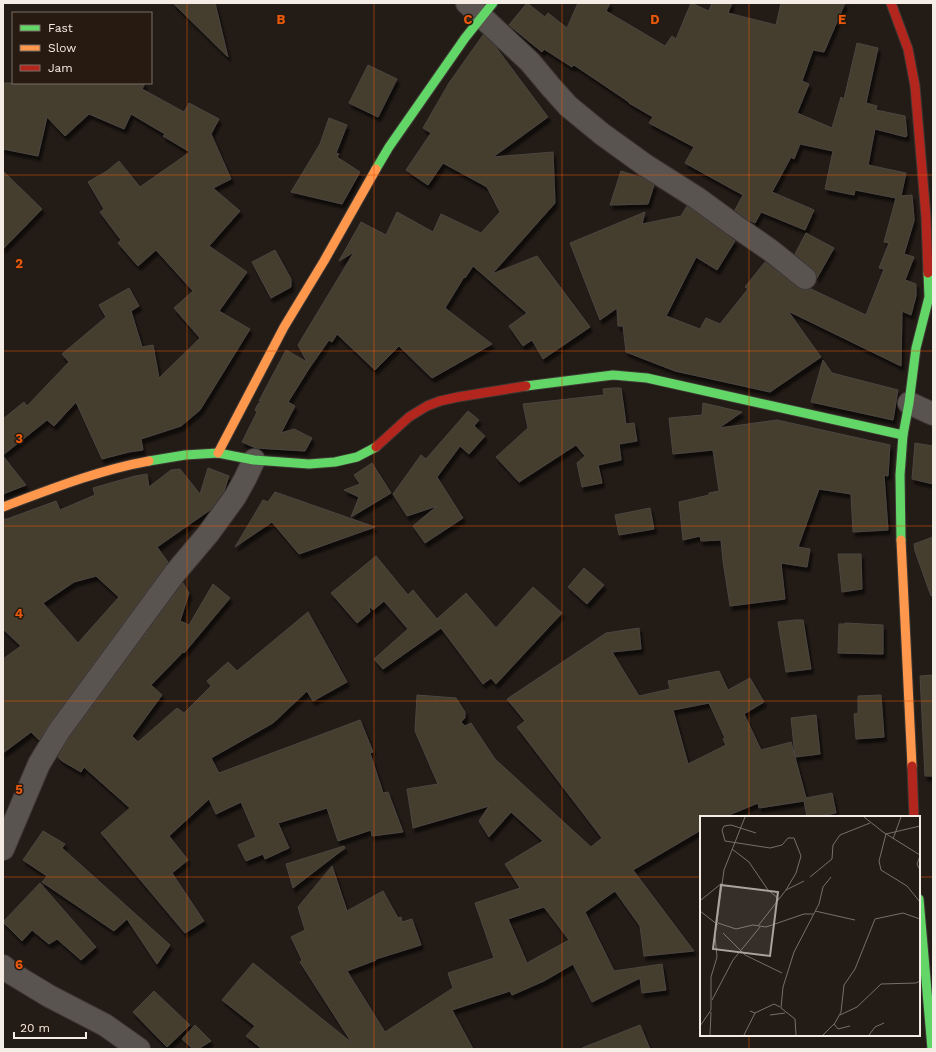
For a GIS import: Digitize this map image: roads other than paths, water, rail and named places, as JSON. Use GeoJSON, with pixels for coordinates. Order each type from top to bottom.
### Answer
{"type":"FeatureCollection","features":[{"type":"Feature","properties":{"kind":"street"},"geometry":{"type":"LineString","coordinates":[[891,3],[908,49],[915,86],[926,217],[929,297],[916,348],[909,403],[903,435],[900,475],[900,507],[914,816]]}},
{"type":"Feature","properties":{"kind":"street"},"geometry":{"type":"LineString","coordinates":[[218,453],[284,327],[324,261],[389,147],[465,38],[481,8],[568,106],[602,134],[645,165],[697,198],[770,250],[805,278]]}},
{"type":"Feature","properties":{"kind":"street"},"geometry":{"type":"LineString","coordinates":[[3,507],[64,484],[132,464],[184,455],[218,453],[254,460],[308,464],[334,462],[357,457],[375,447],[394,432],[409,417],[427,406],[440,401],[536,384],[613,375],[647,378],[903,435]]}},
{"type":"Feature","properties":{"kind":"street"},"geometry":{"type":"LineString","coordinates":[[909,403],[933,414]]}},
{"type":"Feature","properties":{"kind":"street"},"geometry":{"type":"LineString","coordinates":[[3,849],[39,764],[59,731],[175,574],[208,534],[235,497],[254,460]]}},
{"type":"Feature","properties":{"kind":"street"},"geometry":{"type":"LineString","coordinates":[[920,912],[932,1049]]}},
{"type":"Feature","properties":{"kind":"street"},"geometry":{"type":"LineString","coordinates":[[3,966],[11,973],[49,996],[105,1025],[139,1049]]}}]}
